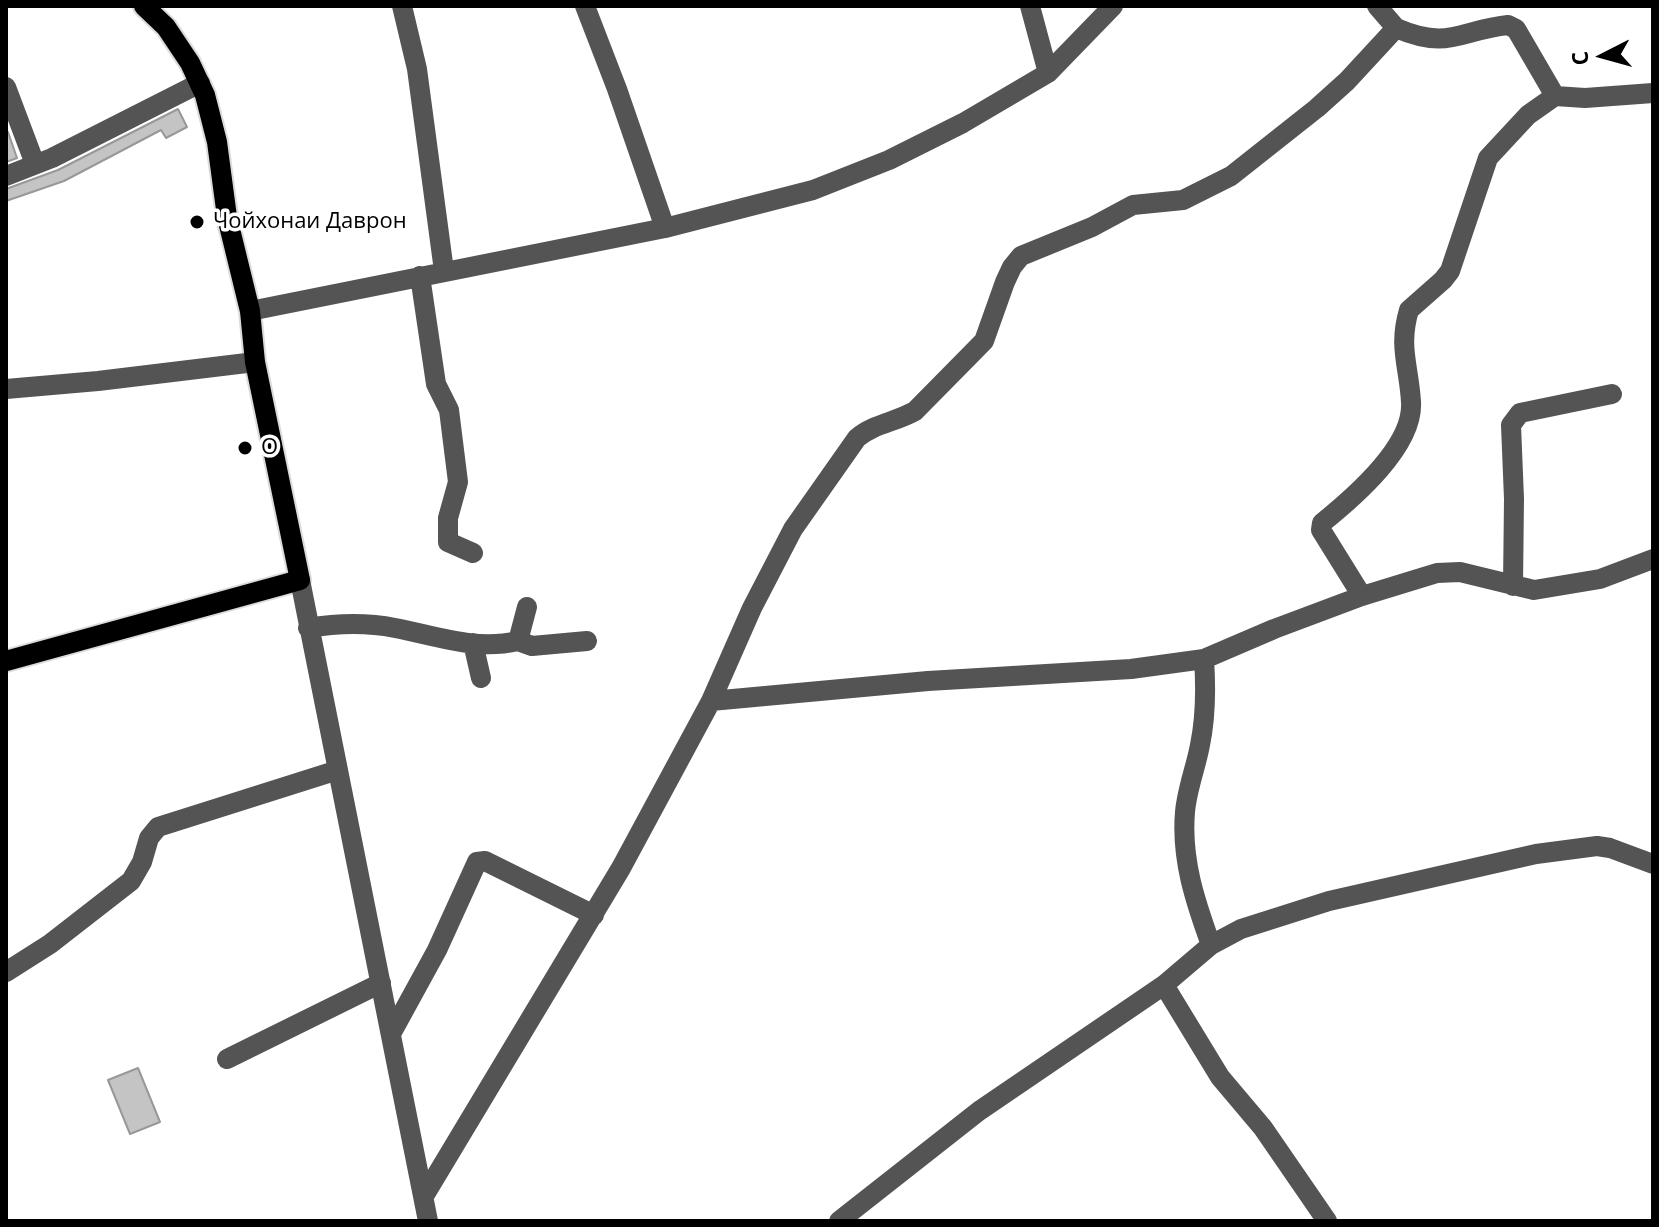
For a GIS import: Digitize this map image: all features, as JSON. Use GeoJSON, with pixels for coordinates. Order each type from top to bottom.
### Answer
{"type":"FeatureCollection","features":[{"type":"Feature","properties":{"kind":"main road"},"geometry":{"type":"LineString","coordinates":[[6,661],[300,580],[255,362],[250,311],[227,217],[217,142],[200,83],[190,63],[166,27],[144,6]]}},
{"type":"Feature","properties":{"kind":"street"},"geometry":{"type":"LineString","coordinates":[[402,6],[417,69],[444,271]]}},
{"type":"Feature","properties":{"kind":"street"},"geometry":{"type":"LineString","coordinates":[[585,6],[665,228]]}},
{"type":"Feature","properties":{"kind":"street"},"geometry":{"type":"LineString","coordinates":[[1030,6],[1048,73]]}},
{"type":"Feature","properties":{"kind":"street"},"geometry":{"type":"LineString","coordinates":[[250,311],[665,228],[813,190],[889,160],[963,123],[1048,73],[1113,6]]}},
{"type":"Feature","properties":{"kind":"street"},"geometry":{"type":"LineString","coordinates":[[1377,6],[1396,28],[1419,38],[1445,40],[1504,25],[1512,26],[1555,96]]}},
{"type":"Feature","properties":{"kind":"street"},"geometry":{"type":"LineString","coordinates":[[424,1196],[594,915],[711,701],[752,608],[793,529],[838,462],[866,430],[904,418],[915,411],[984,341],[1005,282],[1021,256],[1092,227],[1133,205],[1183,200],[1231,176],[1317,108],[1396,28]]}},
{"type":"Feature","properties":{"kind":"street"},"geometry":{"type":"LineString","coordinates":[[6,176],[200,83]]}},
{"type":"Feature","properties":{"kind":"street"},"geometry":{"type":"LineString","coordinates":[[6,87],[35,164]]}},
{"type":"Feature","properties":{"kind":"street"},"geometry":{"type":"LineString","coordinates":[[1362,596],[1321,527],[1374,477],[1408,423],[1412,412],[1411,398],[1403,354],[1409,310],[1450,271],[1488,158],[1528,115],[1555,96],[1585,98],[1653,93]]}},
{"type":"Feature","properties":{"kind":"street"},"geometry":{"type":"LineString","coordinates":[[420,276],[436,384],[449,410],[458,482],[448,518],[448,542],[473,553]]}},
{"type":"Feature","properties":{"kind":"street"},"geometry":{"type":"LineString","coordinates":[[6,389],[255,362]]}},
{"type":"Feature","properties":{"kind":"street"},"geometry":{"type":"LineString","coordinates":[[1513,586],[1511,425],[1520,413],[1612,394]]}},
{"type":"Feature","properties":{"kind":"street"},"geometry":{"type":"LineString","coordinates":[[711,701],[928,681],[1131,669],[1204,659],[1362,596],[1437,573],[1460,572],[1534,590],[1600,579],[1653,559]]}},
{"type":"Feature","properties":{"kind":"street"},"geometry":{"type":"LineString","coordinates":[[300,580],[428,1221]]}},
{"type":"Feature","properties":{"kind":"street"},"geometry":{"type":"LineString","coordinates":[[518,641],[527,607]]}},
{"type":"Feature","properties":{"kind":"street"},"geometry":{"type":"LineString","coordinates":[[308,628],[342,623],[370,624],[454,643],[501,645],[518,641],[532,646],[587,641]]}},
{"type":"Feature","properties":{"kind":"street"},"geometry":{"type":"LineString","coordinates":[[473,643],[481,678]]}},
{"type":"Feature","properties":{"kind":"street"},"geometry":{"type":"LineString","coordinates":[[1204,659],[1207,691],[1205,721],[1185,809],[1184,839],[1196,903],[1211,945]]}},
{"type":"Feature","properties":{"kind":"street"},"geometry":{"type":"LineString","coordinates":[[6,972],[50,944],[131,881],[142,862],[149,838],[158,827],[338,770]]}},
{"type":"Feature","properties":{"kind":"street"},"geometry":{"type":"LineString","coordinates":[[839,1221],[979,1111],[1164,985],[1211,945],[1241,929],[1329,901],[1536,854],[1597,846],[1653,864]]}},
{"type":"Feature","properties":{"kind":"street"},"geometry":{"type":"LineString","coordinates":[[391,1034],[437,950],[477,862],[485,861],[594,915]]}},
{"type":"Feature","properties":{"kind":"street"},"geometry":{"type":"LineString","coordinates":[[227,1059],[381,983]]}},
{"type":"Feature","properties":{"kind":"street"},"geometry":{"type":"LineString","coordinates":[[1164,985],[1220,1077],[1263,1128],[1327,1221]]}},
{"type":"Feature","properties":{"kind":"building"},"geometry":{"type":"Polygon","coordinates":[[[178,109],[187,127],[166,138],[161,130],[64,181],[6,201],[6,189],[58,170],[178,109]]]}},
{"type":"Feature","properties":{"kind":"building"},"geometry":{"type":"Polygon","coordinates":[[[6,132],[17,158],[6,162],[6,132]]]}},
{"type":"Feature","properties":{"kind":"building"},"geometry":{"type":"Polygon","coordinates":[[[138,1068],[160,1122],[130,1134],[108,1080],[138,1068]]]}},
{"type":"Feature","properties":{"kind":"place","name":"Чойхонаи Даврон"},"geometry":{"type":"Point","coordinates":[197,222]}},
{"type":"Feature","properties":{"kind":"place","name":"O"},"geometry":{"type":"Point","coordinates":[245,448]}}]}
